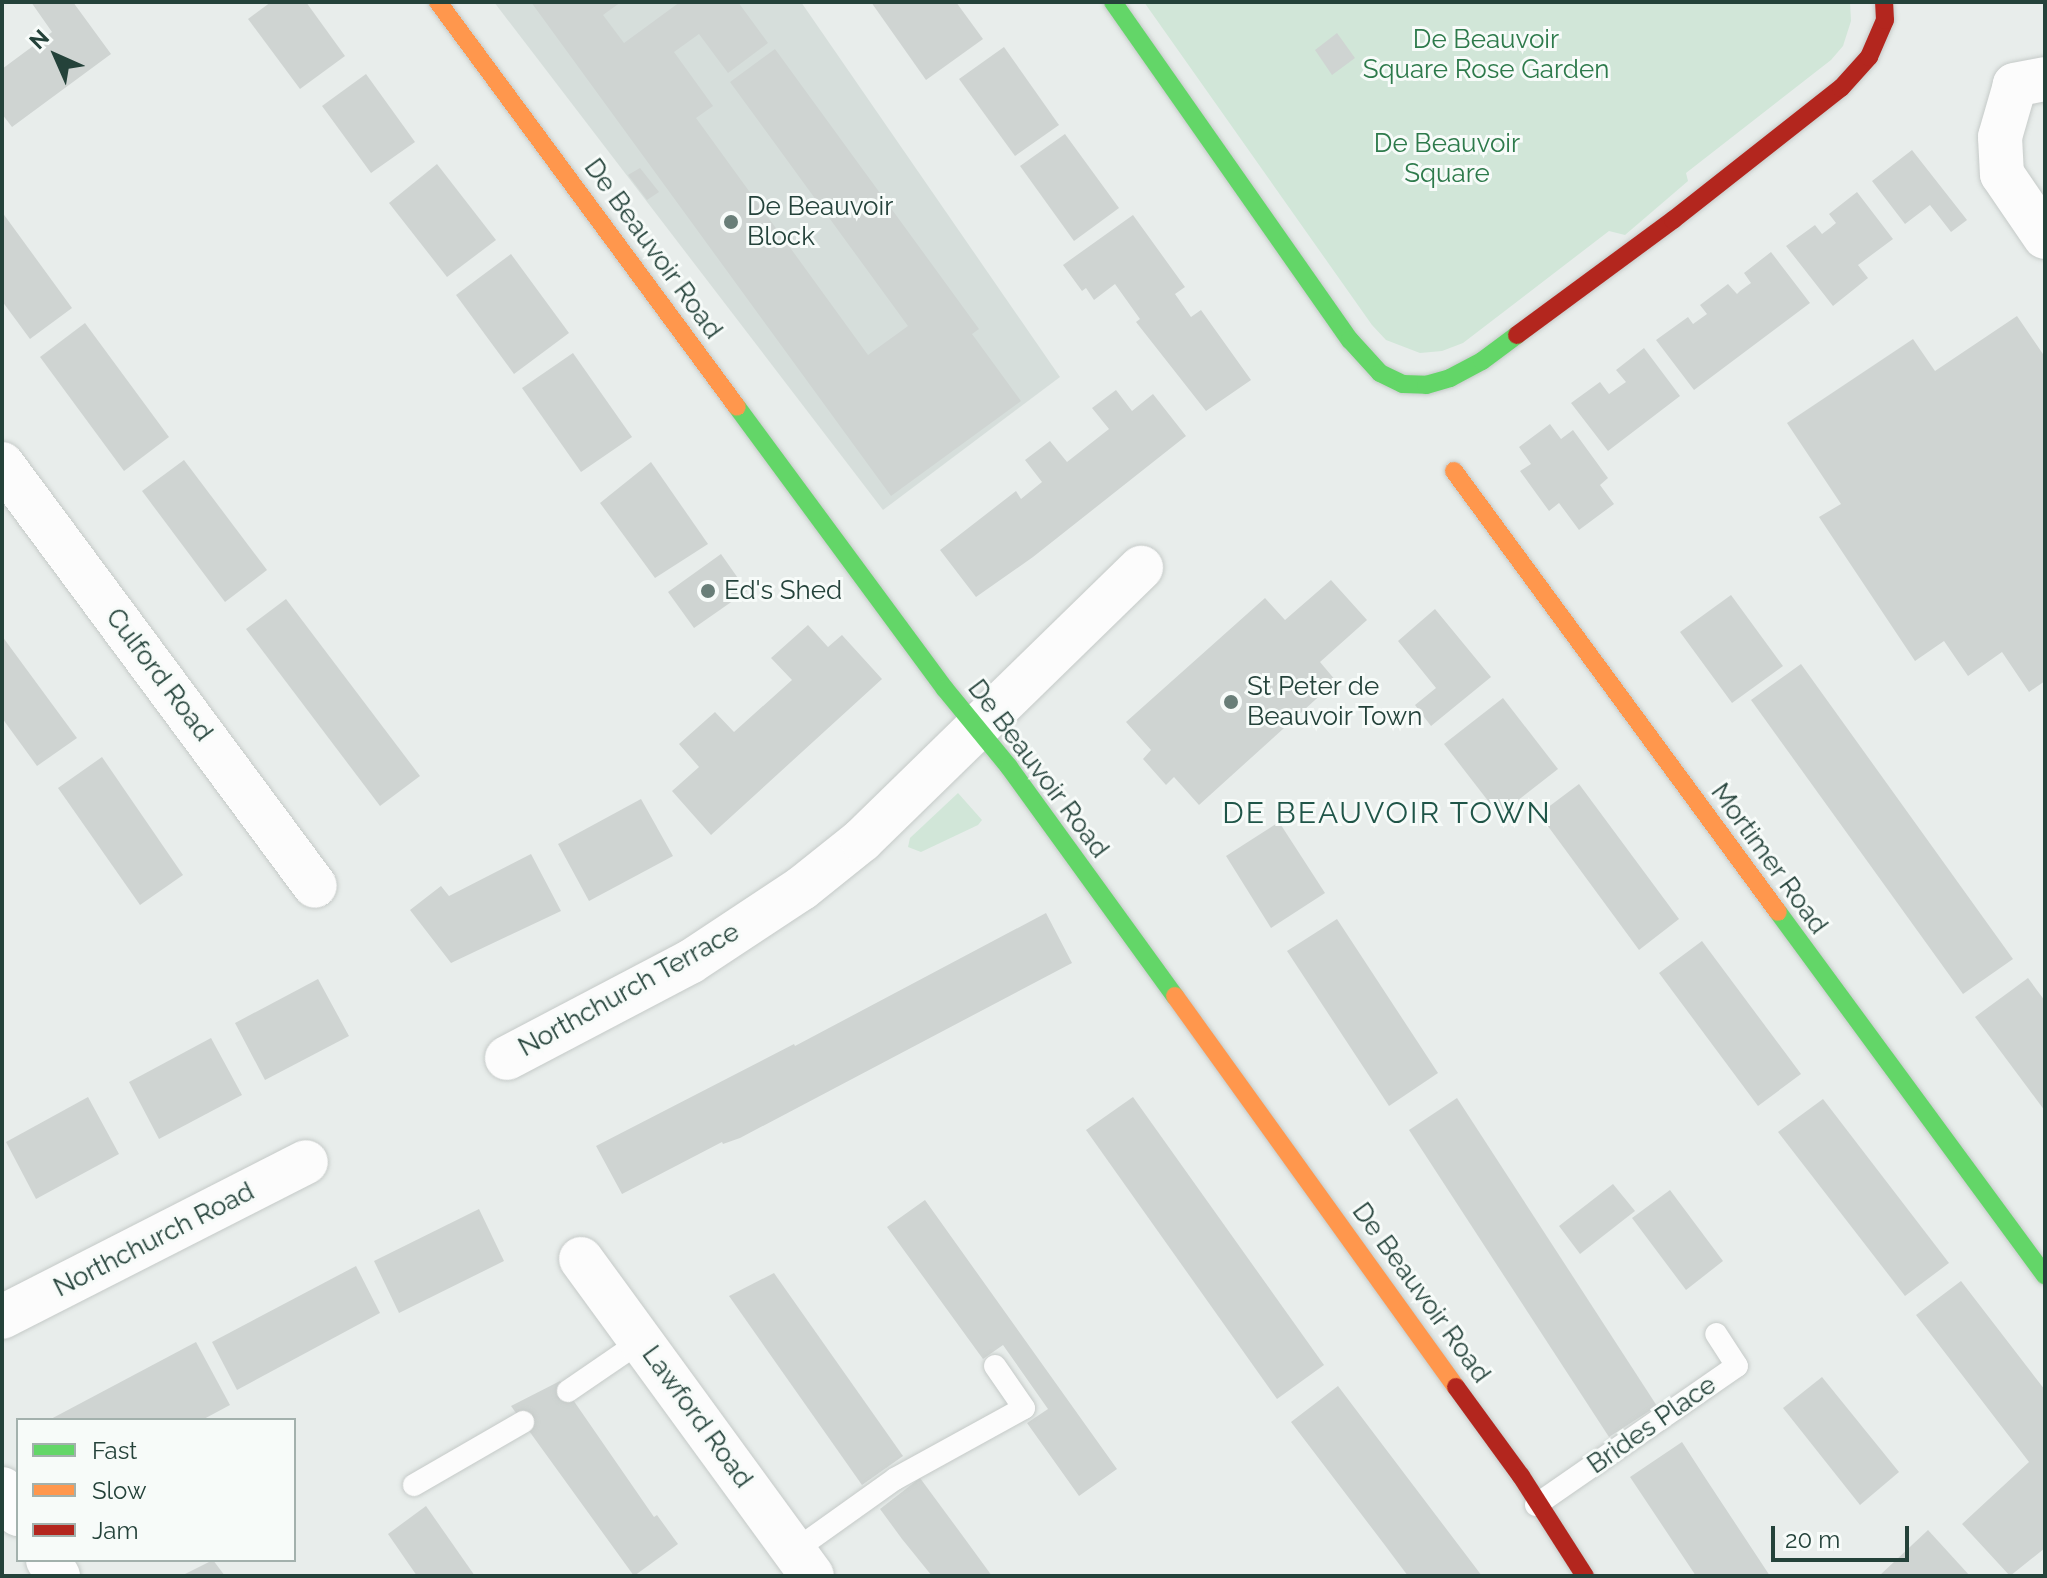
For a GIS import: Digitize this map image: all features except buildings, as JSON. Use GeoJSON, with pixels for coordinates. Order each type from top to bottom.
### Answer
{"type":"FeatureCollection","features":[{"type":"Feature","properties":{"kind":"street","name":"De Beauvoir Road"},"geometry":{"type":"LineString","coordinates":[[438,2],[975,726],[1009,767],[1512,1463],[1536,1505],[1585,1576]]}},
{"type":"Feature","properties":{"kind":"street"},"geometry":{"type":"LineString","coordinates":[[1113,2],[1350,340],[1380,373],[1403,384],[1426,385],[1450,378],[1482,361],[1673,220],[1841,88],[1869,57],[1885,20],[1884,2]]}},
{"type":"Feature","properties":{"kind":"street"},"geometry":{"type":"LineString","coordinates":[[2045,79],[2015,85],[2000,137],[2002,174],[2045,237]]}},
{"type":"Feature","properties":{"kind":"street","name":"Culford Road"},"geometry":{"type":"LineString","coordinates":[[2,464],[315,886]]}},
{"type":"Feature","properties":{"kind":"street","name":"Mortimer Road"},"geometry":{"type":"LineString","coordinates":[[1454,471],[2045,1276]]}},
{"type":"Feature","properties":{"kind":"street","name":"Northchurch Terrace"},"geometry":{"type":"LineString","coordinates":[[507,1058],[690,962],[802,888],[862,840],[975,726],[1141,568]]}},
{"type":"Feature","properties":{"kind":"street","name":"Northchurch Road"},"geometry":{"type":"LineString","coordinates":[[2,1317],[306,1162]]}},
{"type":"Feature","properties":{"kind":"street","name":"Lawford Road"},"geometry":{"type":"LineString","coordinates":[[581,1259],[803,1564]]}},
{"type":"Feature","properties":{"kind":"street"},"geometry":{"type":"LineString","coordinates":[[2,1489],[16,1511]]}},
{"type":"Feature","properties":{"kind":"lane","name":"Brides Place"},"geometry":{"type":"LineString","coordinates":[[1536,1505],[1737,1366],[1716,1334]]}},
{"type":"Feature","properties":{"kind":"lane"},"geometry":{"type":"LineString","coordinates":[[568,1391],[641,1341]]}},
{"type":"Feature","properties":{"kind":"lane"},"geometry":{"type":"LineString","coordinates":[[803,1564],[895,1479],[1024,1408],[995,1366]]}},
{"type":"Feature","properties":{"kind":"lane"},"geometry":{"type":"LineString","coordinates":[[414,1485],[523,1422]]}},
{"type":"Feature","properties":{"kind":"shaded area"},"geometry":{"type":"Polygon","coordinates":[[[494,2],[801,2],[1060,377],[883,510],[494,2]]]}},
{"type":"Feature","properties":{"kind":"green space","name":"De Beauvoir Square"},"geometry":{"type":"Polygon","coordinates":[[[1144,2],[1850,2],[1851,21],[1843,46],[1831,60],[1686,173],[1688,181],[1625,235],[1609,231],[1463,343],[1442,351],[1420,353],[1386,340],[1372,325],[1144,2]]]}},
{"type":"Feature","properties":{"kind":"green space"},"geometry":{"type":"Polygon","coordinates":[[[958,793],[982,820],[978,825],[921,852],[908,847],[910,838],[958,793]]]}},
{"type":"Feature","properties":{"kind":"traffic: fast"},"geometry":{"type":"LineString","coordinates":[[1113,2],[1350,340],[1380,373],[1403,384],[1426,385],[1450,378],[1482,361],[1517,335]]}},
{"type":"Feature","properties":{"kind":"traffic: fast"},"geometry":{"type":"LineString","coordinates":[[737,407],[945,689],[1009,767],[1175,996]]}},
{"type":"Feature","properties":{"kind":"traffic: fast"},"geometry":{"type":"LineString","coordinates":[[1778,912],[2045,1276]]}},
{"type":"Feature","properties":{"kind":"traffic: slow"},"geometry":{"type":"LineString","coordinates":[[438,2],[737,407]]}},
{"type":"Feature","properties":{"kind":"traffic: slow"},"geometry":{"type":"LineString","coordinates":[[1454,471],[1778,912]]}},
{"type":"Feature","properties":{"kind":"traffic: slow"},"geometry":{"type":"LineString","coordinates":[[1175,996],[1456,1387]]}},
{"type":"Feature","properties":{"kind":"traffic: jam"},"geometry":{"type":"LineString","coordinates":[[1517,335],[1673,220],[1841,88],[1869,57],[1885,20],[1884,2]]}},
{"type":"Feature","properties":{"kind":"traffic: jam"},"geometry":{"type":"LineString","coordinates":[[1456,1387],[1521,1476],[1585,1576]]}},
{"type":"Feature","properties":{"kind":"place","name":"De Beauvoir Block"},"geometry":{"type":"Point","coordinates":[731,222]}},
{"type":"Feature","properties":{"kind":"place","name":"Ed's Shed"},"geometry":{"type":"Point","coordinates":[708,591]}},
{"type":"Feature","properties":{"kind":"place","name":"St Peter de Beauvoir Town"},"geometry":{"type":"Point","coordinates":[1231,702]}},
{"type":"Feature","properties":{"kind":"district","name":"DE BEAUVOIR TOWN"},"geometry":{"type":"Point","coordinates":[1387,813]}},
{"type":"Feature","properties":{"kind":"park label","name":"De Beauvoir Square Rose Garden"},"geometry":{"type":"Point","coordinates":[1486,55]}}]}
